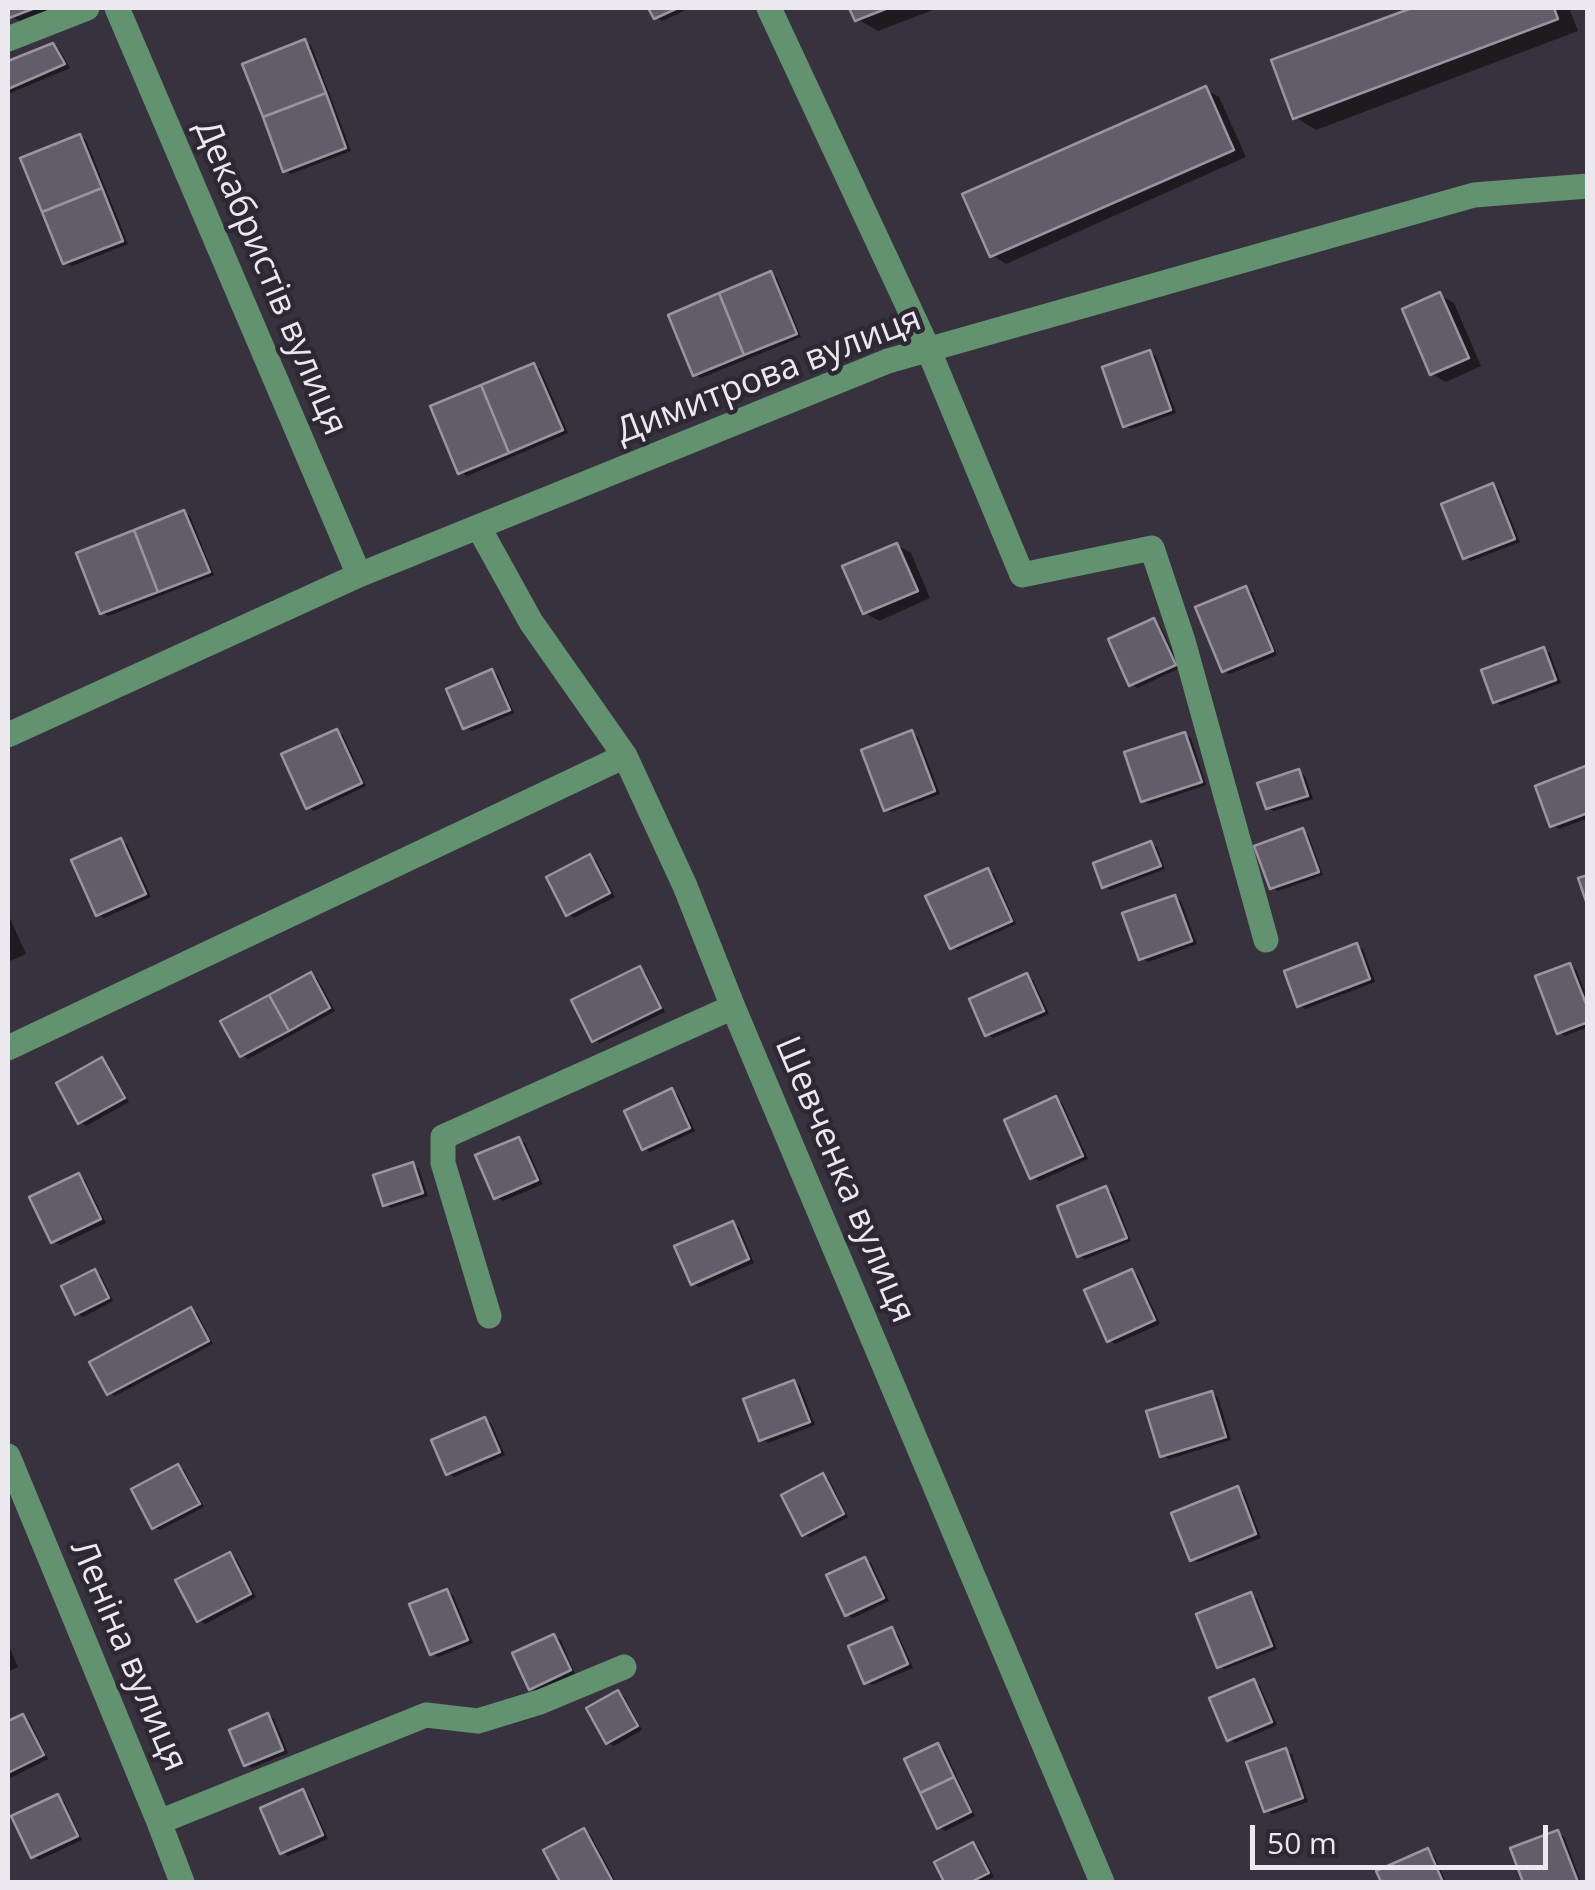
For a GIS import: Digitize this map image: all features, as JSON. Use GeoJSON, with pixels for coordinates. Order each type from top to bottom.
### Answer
{"type":"FeatureCollection","features":[{"type":"Feature","properties":{"kind":"street"},"geometry":{"type":"LineString","coordinates":[[8,39],[87,8]]}},
{"type":"Feature","properties":{"kind":"street"},"geometry":{"type":"LineString","coordinates":[[770,8],[929,351],[1022,575],[1152,548],[1183,640],[1266,940]]}},
{"type":"Feature","properties":{"kind":"street","name":"Декабристів вулиця"},"geometry":{"type":"LineString","coordinates":[[124,10],[359,575]]}},
{"type":"Feature","properties":{"kind":"street","name":"Димитрова вулиця"},"geometry":{"type":"LineString","coordinates":[[8,734],[359,575],[888,360],[1474,195],[1588,186]]}},
{"type":"Feature","properties":{"kind":"street","name":"Шевченка вулиця"},"geometry":{"type":"LineString","coordinates":[[479,528],[531,622],[625,756],[685,886],[732,1007],[1102,1882]]}},
{"type":"Feature","properties":{"kind":"street"},"geometry":{"type":"LineString","coordinates":[[8,1048],[625,756]]}},
{"type":"Feature","properties":{"kind":"street"},"geometry":{"type":"LineString","coordinates":[[488,1316],[444,1164],[444,1136],[732,1007]]}},
{"type":"Feature","properties":{"kind":"street","name":"Леніна вулиця"},"geometry":{"type":"LineString","coordinates":[[8,1456],[182,1882]]}},
{"type":"Feature","properties":{"kind":"street"},"geometry":{"type":"LineString","coordinates":[[159,1822],[426,1715],[478,1722],[540,1702],[624,1667]]}},
{"type":"Feature","properties":{"kind":"building"},"geometry":{"type":"Polygon","coordinates":[[[8,8],[35,8],[9,18],[8,8]]]}},
{"type":"Feature","properties":{"kind":"building"},"geometry":{"type":"Polygon","coordinates":[[[648,8],[678,8],[654,19],[648,8]]]}},
{"type":"Feature","properties":{"kind":"building"},"geometry":{"type":"Polygon","coordinates":[[[849,8],[888,8],[855,21],[849,8]]]}},
{"type":"Feature","properties":{"kind":"building"},"geometry":{"type":"Polygon","coordinates":[[[1412,8],[1554,8],[1558,19],[1293,119],[1271,60],[1412,8]]]}},
{"type":"Feature","properties":{"kind":"building"},"geometry":{"type":"Polygon","coordinates":[[[305,39],[326,93],[263,117],[242,64],[305,39]]]}},
{"type":"Feature","properties":{"kind":"building"},"geometry":{"type":"Polygon","coordinates":[[[53,43],[65,64],[8,89],[8,61],[53,43]]]}},
{"type":"Feature","properties":{"kind":"building"},"geometry":{"type":"Polygon","coordinates":[[[1206,86],[1234,150],[990,257],[962,194],[1206,86]]]}},
{"type":"Feature","properties":{"kind":"building"},"geometry":{"type":"Polygon","coordinates":[[[326,93],[346,148],[283,172],[263,117],[326,93]]]}},
{"type":"Feature","properties":{"kind":"building"},"geometry":{"type":"Polygon","coordinates":[[[80,134],[102,188],[42,212],[20,158],[80,134]]]}},
{"type":"Feature","properties":{"kind":"building"},"geometry":{"type":"Polygon","coordinates":[[[102,188],[123,241],[63,264],[42,212],[102,188]]]}},
{"type":"Feature","properties":{"kind":"building"},"geometry":{"type":"Polygon","coordinates":[[[771,271],[797,334],[744,355],[719,293],[771,271]]]}},
{"type":"Feature","properties":{"kind":"building"},"geometry":{"type":"Polygon","coordinates":[[[1440,292],[1469,358],[1430,375],[1402,309],[1440,292]]]}},
{"type":"Feature","properties":{"kind":"building"},"geometry":{"type":"Polygon","coordinates":[[[719,293],[744,355],[693,376],[668,315],[719,293]]]}},
{"type":"Feature","properties":{"kind":"building"},"geometry":{"type":"Polygon","coordinates":[[[1150,350],[1171,410],[1123,427],[1102,367],[1150,350]]]}},
{"type":"Feature","properties":{"kind":"building"},"geometry":{"type":"Polygon","coordinates":[[[534,363],[563,430],[509,453],[481,385],[534,363]]]}},
{"type":"Feature","properties":{"kind":"building"},"geometry":{"type":"Polygon","coordinates":[[[481,385],[509,453],[458,474],[430,406],[481,385]]]}},
{"type":"Feature","properties":{"kind":"building"},"geometry":{"type":"Polygon","coordinates":[[[1493,483],[1515,539],[1463,559],[1441,504],[1493,483]]]}},
{"type":"Feature","properties":{"kind":"building"},"geometry":{"type":"Polygon","coordinates":[[[184,510],[210,572],[158,592],[134,530],[184,510]]]}},
{"type":"Feature","properties":{"kind":"building"},"geometry":{"type":"Polygon","coordinates":[[[134,530],[158,592],[100,614],[76,553],[134,530]]]}},
{"type":"Feature","properties":{"kind":"building"},"geometry":{"type":"Polygon","coordinates":[[[897,543],[918,591],[863,614],[842,566],[897,543]]]}},
{"type":"Feature","properties":{"kind":"building"},"geometry":{"type":"Polygon","coordinates":[[[1246,586],[1273,651],[1222,672],[1195,607],[1246,586]]]}},
{"type":"Feature","properties":{"kind":"building"},"geometry":{"type":"Polygon","coordinates":[[[1154,618],[1176,665],[1129,686],[1108,639],[1154,618]]]}},
{"type":"Feature","properties":{"kind":"building"},"geometry":{"type":"Polygon","coordinates":[[[1544,647],[1556,680],[1493,703],[1481,670],[1544,647]]]}},
{"type":"Feature","properties":{"kind":"building"},"geometry":{"type":"Polygon","coordinates":[[[492,669],[510,710],[463,729],[446,689],[492,669]]]}},
{"type":"Feature","properties":{"kind":"building"},"geometry":{"type":"Polygon","coordinates":[[[337,729],[362,783],[306,809],[281,754],[337,729]]]}},
{"type":"Feature","properties":{"kind":"building"},"geometry":{"type":"Polygon","coordinates":[[[912,730],[935,791],[884,811],[861,750],[912,730]]]}},
{"type":"Feature","properties":{"kind":"building"},"geometry":{"type":"Polygon","coordinates":[[[1185,732],[1202,782],[1141,802],[1124,752],[1185,732]]]}},
{"type":"Feature","properties":{"kind":"building"},"geometry":{"type":"Polygon","coordinates":[[[1588,765],[1588,813],[1550,827],[1535,786],[1588,765]]]}},
{"type":"Feature","properties":{"kind":"building"},"geometry":{"type":"Polygon","coordinates":[[[1299,769],[1308,796],[1266,809],[1257,783],[1299,769]]]}},
{"type":"Feature","properties":{"kind":"building"},"geometry":{"type":"Polygon","coordinates":[[[1303,828],[1319,872],[1270,889],[1254,846],[1303,828]]]}},
{"type":"Feature","properties":{"kind":"building"},"geometry":{"type":"Polygon","coordinates":[[[121,838],[146,894],[96,916],[71,860],[121,838]]]}},
{"type":"Feature","properties":{"kind":"building"},"geometry":{"type":"Polygon","coordinates":[[[1151,841],[1161,866],[1102,888],[1093,863],[1151,841]]]}},
{"type":"Feature","properties":{"kind":"building"},"geometry":{"type":"Polygon","coordinates":[[[590,854],[610,893],[566,916],[546,877],[590,854]]]}},
{"type":"Feature","properties":{"kind":"building"},"geometry":{"type":"Polygon","coordinates":[[[988,868],[1012,921],[950,949],[925,896],[988,868]]]}},
{"type":"Feature","properties":{"kind":"building"},"geometry":{"type":"Polygon","coordinates":[[[1588,875],[1588,907],[1578,878],[1588,875]]]}},
{"type":"Feature","properties":{"kind":"building"},"geometry":{"type":"Polygon","coordinates":[[[1175,895],[1192,941],[1139,960],[1122,913],[1175,895]]]}},
{"type":"Feature","properties":{"kind":"building"},"geometry":{"type":"Polygon","coordinates":[[[1357,943],[1370,979],[1297,1007],[1284,971],[1357,943]]]}},
{"type":"Feature","properties":{"kind":"building"},"geometry":{"type":"Polygon","coordinates":[[[1570,963],[1588,1009],[1588,1022],[1557,1034],[1535,976],[1570,963]]]}},
{"type":"Feature","properties":{"kind":"building"},"geometry":{"type":"Polygon","coordinates":[[[640,966],[661,1008],[592,1042],[571,1000],[640,966]]]}},
{"type":"Feature","properties":{"kind":"building"},"geometry":{"type":"Polygon","coordinates":[[[311,972],[330,1008],[289,1031],[269,995],[311,972]]]}},
{"type":"Feature","properties":{"kind":"building"},"geometry":{"type":"Polygon","coordinates":[[[1027,973],[1044,1011],[985,1036],[969,999],[1027,973]]]}},
{"type":"Feature","properties":{"kind":"building"},"geometry":{"type":"Polygon","coordinates":[[[269,995],[289,1031],[240,1057],[220,1021],[269,995]]]}},
{"type":"Feature","properties":{"kind":"building"},"geometry":{"type":"Polygon","coordinates":[[[102,1057],[125,1098],[78,1124],[56,1083],[102,1057]]]}},
{"type":"Feature","properties":{"kind":"building"},"geometry":{"type":"Polygon","coordinates":[[[672,1088],[690,1128],[642,1150],[624,1111],[672,1088]]]}},
{"type":"Feature","properties":{"kind":"building"},"geometry":{"type":"Polygon","coordinates":[[[1056,1096],[1083,1156],[1030,1179],[1004,1120],[1056,1096]]]}},
{"type":"Feature","properties":{"kind":"building"},"geometry":{"type":"Polygon","coordinates":[[[519,1137],[538,1180],[494,1199],[475,1155],[519,1137]]]}},
{"type":"Feature","properties":{"kind":"building"},"geometry":{"type":"Polygon","coordinates":[[[413,1162],[423,1193],[383,1206],[373,1175],[413,1162]]]}},
{"type":"Feature","properties":{"kind":"building"},"geometry":{"type":"Polygon","coordinates":[[[79,1173],[101,1219],[51,1243],[29,1197],[79,1173]]]}},
{"type":"Feature","properties":{"kind":"building"},"geometry":{"type":"Polygon","coordinates":[[[1106,1186],[1127,1238],[1077,1257],[1057,1206],[1106,1186]]]}},
{"type":"Feature","properties":{"kind":"building"},"geometry":{"type":"Polygon","coordinates":[[[733,1221],[749,1259],[691,1285],[674,1246],[733,1221]]]}},
{"type":"Feature","properties":{"kind":"building"},"geometry":{"type":"Polygon","coordinates":[[[95,1269],[109,1298],[75,1315],[61,1286],[95,1269]]]}},
{"type":"Feature","properties":{"kind":"building"},"geometry":{"type":"Polygon","coordinates":[[[1132,1269],[1155,1320],[1107,1342],[1084,1290],[1132,1269]]]}},
{"type":"Feature","properties":{"kind":"building"},"geometry":{"type":"Polygon","coordinates":[[[191,1307],[209,1341],[107,1395],[89,1362],[191,1307]]]}},
{"type":"Feature","properties":{"kind":"building"},"geometry":{"type":"Polygon","coordinates":[[[794,1380],[810,1422],[759,1441],[743,1399],[794,1380]]]}},
{"type":"Feature","properties":{"kind":"building"},"geometry":{"type":"Polygon","coordinates":[[[1212,1391],[1226,1437],[1160,1457],[1146,1411],[1212,1391]]]}},
{"type":"Feature","properties":{"kind":"building"},"geometry":{"type":"Polygon","coordinates":[[[485,1417],[500,1452],[446,1475],[431,1440],[485,1417]]]}},
{"type":"Feature","properties":{"kind":"building"},"geometry":{"type":"Polygon","coordinates":[[[178,1464],[200,1504],[152,1529],[131,1489],[178,1464]]]}},
{"type":"Feature","properties":{"kind":"building"},"geometry":{"type":"Polygon","coordinates":[[[823,1473],[844,1514],[802,1536],[781,1495],[823,1473]]]}},
{"type":"Feature","properties":{"kind":"building"},"geometry":{"type":"Polygon","coordinates":[[[1238,1486],[1256,1534],[1190,1561],[1171,1513],[1238,1486]]]}},
{"type":"Feature","properties":{"kind":"building"},"geometry":{"type":"Polygon","coordinates":[[[230,1552],[251,1594],[197,1622],[175,1580],[230,1552]]]}},
{"type":"Feature","properties":{"kind":"building"},"geometry":{"type":"Polygon","coordinates":[[[865,1557],[884,1598],[845,1616],[826,1575],[865,1557]]]}},
{"type":"Feature","properties":{"kind":"building"},"geometry":{"type":"Polygon","coordinates":[[[447,1589],[468,1640],[430,1655],[409,1604],[447,1589]]]}},
{"type":"Feature","properties":{"kind":"building"},"geometry":{"type":"Polygon","coordinates":[[[1251,1592],[1272,1646],[1217,1668],[1196,1614],[1251,1592]]]}},
{"type":"Feature","properties":{"kind":"building"},"geometry":{"type":"Polygon","coordinates":[[[892,1627],[908,1664],[864,1684],[848,1646],[892,1627]]]}},
{"type":"Feature","properties":{"kind":"building"},"geometry":{"type":"Polygon","coordinates":[[[554,1634],[571,1670],[529,1690],[512,1653],[554,1634]]]}},
{"type":"Feature","properties":{"kind":"building"},"geometry":{"type":"Polygon","coordinates":[[[1254,1679],[1272,1722],[1227,1741],[1209,1698],[1254,1679]]]}},
{"type":"Feature","properties":{"kind":"building"},"geometry":{"type":"Polygon","coordinates":[[[618,1690],[638,1726],[606,1744],[586,1708],[618,1690]]]}},
{"type":"Feature","properties":{"kind":"building"},"geometry":{"type":"Polygon","coordinates":[[[268,1713],[283,1750],[244,1766],[229,1730],[268,1713]]]}},
{"type":"Feature","properties":{"kind":"building"},"geometry":{"type":"Polygon","coordinates":[[[23,1714],[44,1755],[8,1773],[8,1721],[23,1714]]]}},
{"type":"Feature","properties":{"kind":"building"},"geometry":{"type":"Polygon","coordinates":[[[938,1743],[954,1777],[920,1793],[904,1759],[938,1743]]]}},
{"type":"Feature","properties":{"kind":"building"},"geometry":{"type":"Polygon","coordinates":[[[1286,1748],[1303,1798],[1264,1812],[1246,1762],[1286,1748]]]}},
{"type":"Feature","properties":{"kind":"building"},"geometry":{"type":"Polygon","coordinates":[[[954,1777],[971,1812],[937,1829],[920,1793],[954,1777]]]}},
{"type":"Feature","properties":{"kind":"building"},"geometry":{"type":"Polygon","coordinates":[[[303,1789],[323,1835],[280,1854],[260,1808],[303,1789]]]}},
{"type":"Feature","properties":{"kind":"building"},"geometry":{"type":"Polygon","coordinates":[[[58,1794],[78,1836],[31,1858],[11,1816],[58,1794]]]}},
{"type":"Feature","properties":{"kind":"building"},"geometry":{"type":"Polygon","coordinates":[[[584,1828],[613,1882],[560,1882],[543,1850],[584,1828]]]}},
{"type":"Feature","properties":{"kind":"building"},"geometry":{"type":"Polygon","coordinates":[[[1558,1830],[1578,1882],[1523,1882],[1510,1848],[1558,1830]]]}},
{"type":"Feature","properties":{"kind":"building"},"geometry":{"type":"Polygon","coordinates":[[[973,1842],[989,1873],[971,1882],[944,1882],[934,1862],[973,1842]]]}},
{"type":"Feature","properties":{"kind":"building"},"geometry":{"type":"Polygon","coordinates":[[[1428,1848],[1443,1882],[1381,1882],[1376,1871],[1428,1848]]]}}]}
